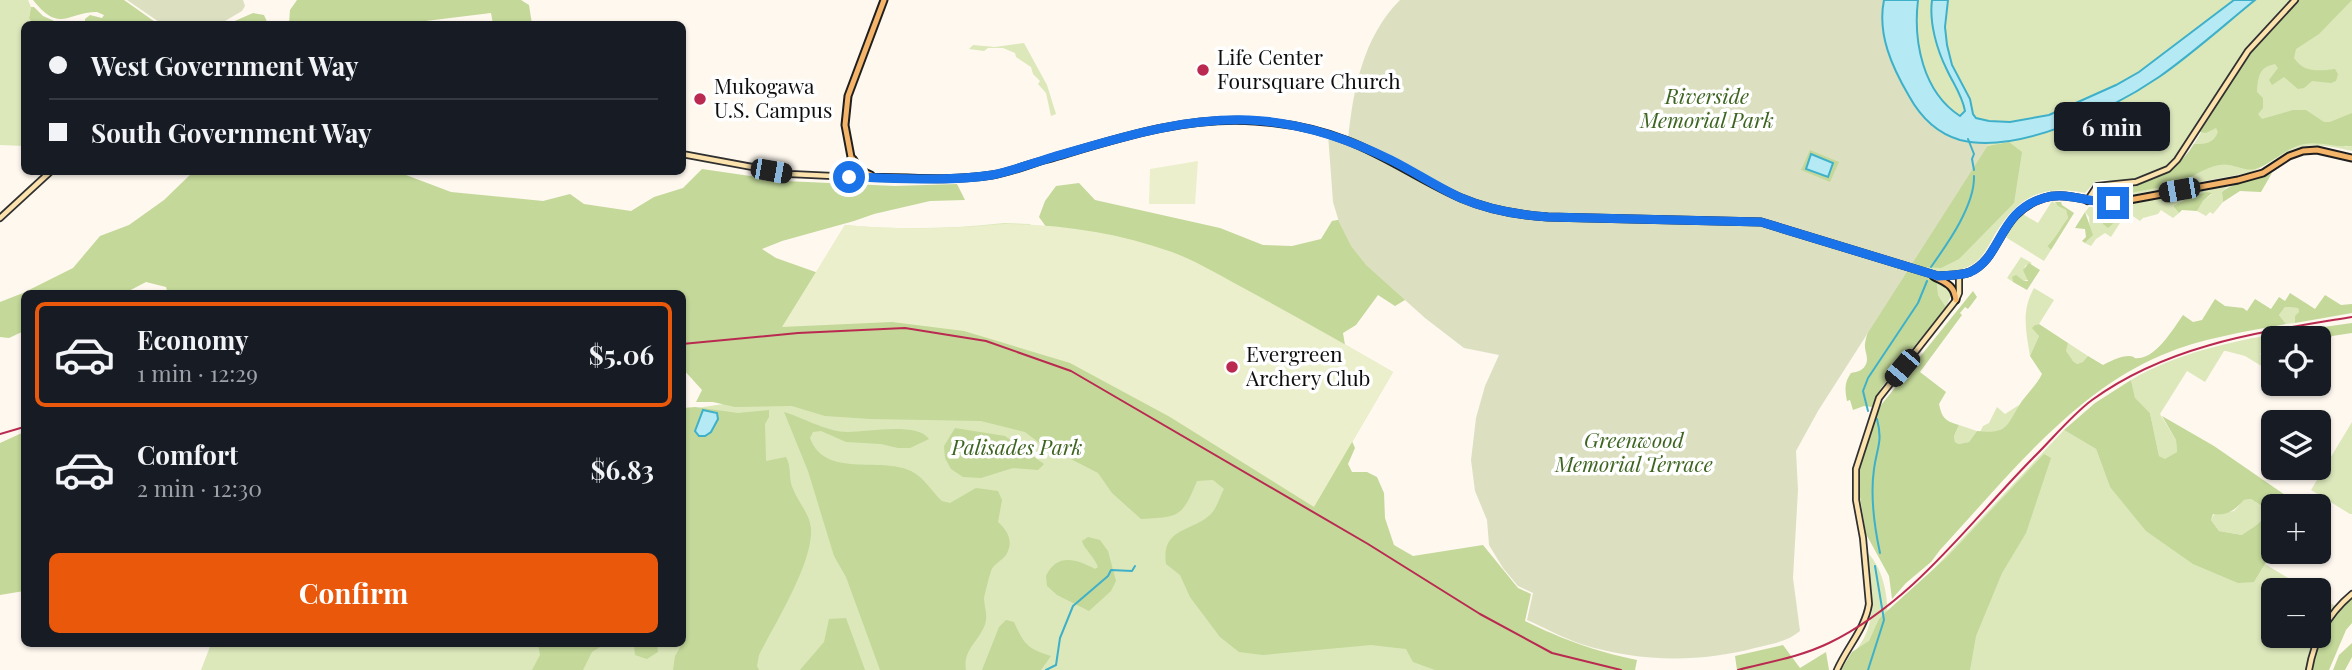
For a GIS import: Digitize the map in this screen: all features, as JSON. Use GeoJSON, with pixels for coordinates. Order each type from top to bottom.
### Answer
{"type":"FeatureCollection","features":[{"type":"Feature","properties":{"kind":"main road"},"geometry":{"type":"LineString","coordinates":[[854,175],[845,125],[848,96],[884,0]]}},
{"type":"Feature","properties":{"kind":"main road"},"geometry":{"type":"LineString","coordinates":[[2087,201],[2097,186],[2136,182],[2168,169],[2177,160],[2248,51],[2295,0]]}},
{"type":"Feature","properties":{"kind":"main road"},"geometry":{"type":"LineString","coordinates":[[686,155],[790,174],[964,178],[994,174],[1156,128],[1217,120],[1251,120],[1284,124],[1348,141],[1391,160],[1462,199],[1523,215],[1702,219],[1761,222],[1784,227],[1930,274],[1954,289],[1956,300]]}},
{"type":"Feature","properties":{"kind":"main road"},"geometry":{"type":"LineString","coordinates":[[1930,274],[1959,275],[1980,266],[2012,217],[2023,207],[2048,197],[2113,203],[2238,180],[2263,173],[2289,156],[2303,151],[2316,150],[2352,158]]}},
{"type":"Feature","properties":{"kind":"main road"},"geometry":{"type":"LineString","coordinates":[[837,176],[848,166],[850,154]]}},
{"type":"Feature","properties":{"kind":"main road"},"geometry":{"type":"LineString","coordinates":[[850,154],[860,170],[877,177]]}},
{"type":"Feature","properties":{"kind":"main road"},"geometry":{"type":"LineString","coordinates":[[0,218],[47,175]]}},
{"type":"Feature","properties":{"kind":"main road"},"geometry":{"type":"LineString","coordinates":[[1837,670],[1867,616],[1869,604],[1855,478],[1875,408],[1886,387],[1956,300],[1959,293],[1959,275]]}},
{"type":"Feature","properties":{"kind":"main road"},"geometry":{"type":"LineString","coordinates":[[2309,670],[2312,652],[2323,630],[2334,611],[2352,594]]}},
{"type":"Feature","properties":{"kind":"green space"},"geometry":{"type":"Polygon","coordinates":[[[0,0],[28,0],[32,21],[21,21],[21,146],[0,145],[0,0]]]}},
{"type":"Feature","properties":{"kind":"green space"},"geometry":{"type":"Polygon","coordinates":[[[33,0],[124,0],[154,21],[85,21],[90,15],[102,18],[104,15],[97,12],[57,19],[42,10],[33,0]]]}},
{"type":"Feature","properties":{"kind":"green space"},"geometry":{"type":"Polygon","coordinates":[[[127,0],[243,0],[245,6],[242,11],[225,21],[158,21],[127,0]]]}},
{"type":"Feature","properties":{"kind":"green space"},"geometry":{"type":"Polygon","coordinates":[[[297,0],[521,0],[529,5],[532,21],[492,21],[491,13],[426,21],[289,21],[290,10],[297,0]]]}},
{"type":"Feature","properties":{"kind":"green space"},"geometry":{"type":"Polygon","coordinates":[[[1400,0],[1884,0],[1883,7],[1932,126],[1962,141],[1990,142],[1818,411],[1796,451],[1798,490],[1793,578],[1800,631],[1795,635],[1779,642],[1734,653],[1690,658],[1646,657],[1602,650],[1574,642],[1527,620],[1533,593],[1518,586],[1489,545],[1487,520],[1475,491],[1471,460],[1476,418],[1485,386],[1499,355],[1464,348],[1425,318],[1366,265],[1351,246],[1333,202],[1328,134],[1348,140],[1362,65],[1377,30],[1400,0]],[[1810,150],[1801,170],[1830,182],[1839,162],[1810,150]]]}},
{"type":"Feature","properties":{"kind":"green space"},"geometry":{"type":"Polygon","coordinates":[[[1895,0],[2290,0],[2252,42],[2220,87],[2182,151],[2167,167],[2124,182],[2095,182],[2085,193],[2056,190],[2032,196],[2022,202],[2004,221],[1977,261],[1962,269],[1944,271],[1909,268],[1996,132],[1948,125],[1895,0]]]}},
{"type":"Feature","properties":{"kind":"green space"},"geometry":{"type":"Polygon","coordinates":[[[2298,0],[2352,0],[2352,142],[2344,147],[2352,146],[2352,151],[2327,146],[2303,146],[2248,173],[2115,198],[2099,197],[2100,191],[2126,187],[2170,170],[2188,154],[2236,74],[2258,44],[2298,0]]]}},
{"type":"Feature","properties":{"kind":"green space"},"geometry":{"type":"Polygon","coordinates":[[[2298,0],[2352,0],[2319,34],[2296,49],[2294,58],[2307,69],[2335,69],[2338,74],[2336,81],[2312,81],[2304,88],[2298,89],[2284,77],[2272,85],[2269,80],[2278,68],[2275,64],[2270,65],[2259,77],[2257,92],[2263,98],[2263,108],[2258,114],[2262,119],[2293,110],[2306,110],[2324,122],[2330,122],[2352,113],[2352,146],[2304,144],[2255,169],[2219,165],[2173,184],[2126,194],[2122,192],[2168,170],[2185,156],[2194,144],[2214,139],[2218,132],[2216,128],[2206,133],[2200,132],[2258,44],[2298,0]]]}},
{"type":"Feature","properties":{"kind":"green space"},"geometry":{"type":"Polygon","coordinates":[[[31,7],[34,7],[43,16],[54,21],[32,21],[29,18],[31,7]]]}},
{"type":"Feature","properties":{"kind":"green space"},"geometry":{"type":"Polygon","coordinates":[[[253,13],[264,15],[267,21],[235,21],[253,13]]]}},
{"type":"Feature","properties":{"kind":"green space"},"geometry":{"type":"Polygon","coordinates":[[[1024,43],[1047,85],[1056,114],[1051,116],[1046,93],[1038,84],[1040,81],[1033,74],[1031,67],[1016,57],[1015,53],[1003,48],[988,48],[984,51],[969,49],[973,45],[995,47],[1024,43]]]}},
{"type":"Feature","properties":{"kind":"green space"},"geometry":{"type":"Polygon","coordinates":[[[1879,117],[1969,150],[2009,142],[2022,152],[2014,203],[1959,259],[1941,268],[1923,267],[1780,220],[1762,129],[1879,117]]]}},
{"type":"Feature","properties":{"kind":"green space"},"geometry":{"type":"Polygon","coordinates":[[[1198,161],[1195,204],[1149,204],[1150,169],[1198,161]]]}},
{"type":"Feature","properties":{"kind":"green space"},"geometry":{"type":"Polygon","coordinates":[[[702,169],[785,181],[895,186],[957,184],[965,200],[930,201],[874,214],[762,249],[776,258],[824,275],[1052,235],[1039,217],[1045,201],[1056,186],[1079,183],[1095,200],[1220,228],[1263,245],[1292,246],[1321,239],[1332,221],[1343,219],[1415,294],[1395,306],[1378,295],[1356,325],[1343,333],[1347,357],[1346,428],[1355,448],[1348,464],[1352,472],[1367,472],[1377,477],[1384,493],[1385,518],[1394,545],[1413,556],[1483,545],[1518,588],[1531,594],[1525,621],[1580,644],[1637,660],[1635,670],[1435,670],[1413,662],[1406,649],[1371,645],[1263,655],[1239,652],[1220,637],[1190,597],[1180,575],[1166,564],[1168,543],[1173,537],[1203,520],[1215,509],[1224,489],[1213,480],[1197,481],[1187,502],[1178,513],[1141,519],[1112,493],[1098,473],[1065,456],[1055,455],[1025,432],[981,421],[825,416],[792,406],[735,407],[713,402],[696,402],[702,390],[686,372],[686,290],[167,290],[166,287],[146,282],[131,290],[29,290],[73,268],[100,236],[129,225],[164,200],[190,175],[406,175],[451,192],[543,201],[570,194],[584,204],[631,211],[654,197],[683,188],[702,169]]]}},
{"type":"Feature","properties":{"kind":"green space"},"geometry":{"type":"Polygon","coordinates":[[[2272,173],[2261,192],[2240,191],[2223,202],[2222,192],[2227,188],[2272,173]]]}},
{"type":"Feature","properties":{"kind":"green space"},"geometry":{"type":"Polygon","coordinates":[[[2229,185],[2222,192],[2223,202],[2213,214],[2210,212],[2206,216],[2197,211],[2203,201],[2212,194],[2197,194],[2173,206],[2179,213],[2173,218],[2161,210],[2158,214],[2140,221],[2127,212],[2111,237],[2105,233],[2091,246],[2085,243],[2090,238],[2089,217],[2085,212],[2089,207],[2109,208],[2229,185]]]}},
{"type":"Feature","properties":{"kind":"green space"},"geometry":{"type":"Polygon","coordinates":[[[2212,193],[2197,211],[2182,210],[2179,213],[2173,206],[2190,197],[2212,193]]]}},
{"type":"Feature","properties":{"kind":"green space"},"geometry":{"type":"Polygon","coordinates":[[[2052,201],[2066,210],[2068,218],[2047,246],[2051,250],[2044,261],[2006,235],[2021,213],[2038,223],[2052,201]]]}},
{"type":"Feature","properties":{"kind":"green space"},"geometry":{"type":"Polygon","coordinates":[[[2055,202],[2061,202],[2074,213],[2051,250],[2047,246],[2068,218],[2066,210],[2055,202]]]}},
{"type":"Feature","properties":{"kind":"green space"},"geometry":{"type":"Polygon","coordinates":[[[2117,210],[2118,219],[2108,228],[2103,224],[2102,217],[2117,210]]]}},
{"type":"Feature","properties":{"kind":"green space"},"geometry":{"type":"Polygon","coordinates":[[[2085,212],[2093,235],[2085,243],[2082,241],[2086,237],[2085,229],[2075,228],[2085,212]]]}},
{"type":"Feature","properties":{"kind":"green space","name":"Palisades Park"},"geometry":{"type":"Polygon","coordinates":[[[1004,223],[1029,224],[1346,345],[1393,372],[1309,516],[1590,670],[201,670],[210,647],[686,647],[686,410],[737,402],[845,225],[885,228],[964,227],[1004,223]]]}},
{"type":"Feature","properties":{"kind":"green space","name":"Evergreen Archery Club"},"geometry":{"type":"Polygon","coordinates":[[[1004,224],[1090,231],[1172,252],[1211,270],[1393,372],[1314,507],[1170,417],[1070,363],[964,331],[892,322],[782,327],[845,225],[925,228],[1004,224]]]}},
{"type":"Feature","properties":{"kind":"green space"},"geometry":{"type":"Polygon","coordinates":[[[2021,257],[2032,263],[2025,266],[2024,270],[2029,279],[2024,281],[2012,277],[2013,282],[2007,278],[2021,257]]]}},
{"type":"Feature","properties":{"kind":"green space"},"geometry":{"type":"Polygon","coordinates":[[[2029,263],[2040,270],[2027,290],[2013,282],[2012,277],[2016,275],[2028,281],[2023,270],[2029,263]]]}},
{"type":"Feature","properties":{"kind":"green space"},"geometry":{"type":"Polygon","coordinates":[[[1898,267],[1937,281],[1938,295],[1946,307],[1881,388],[1872,407],[1864,406],[1853,410],[1850,400],[1847,401],[1847,380],[1851,373],[1864,368],[1867,358],[1865,344],[1870,326],[1898,267]]]}},
{"type":"Feature","properties":{"kind":"green space"},"geometry":{"type":"Polygon","coordinates":[[[1937,281],[1951,290],[1946,307],[1938,295],[1937,281]]]}},
{"type":"Feature","properties":{"kind":"green space"},"geometry":{"type":"Polygon","coordinates":[[[2034,288],[2054,300],[2039,324],[2035,325],[2039,336],[2030,356],[2026,313],[2034,288]]]}},
{"type":"Feature","properties":{"kind":"green space"},"geometry":{"type":"Polygon","coordinates":[[[1973,291],[1977,297],[1968,309],[1965,307],[1960,313],[1962,315],[1920,372],[1946,392],[1939,404],[1940,409],[1945,418],[1959,425],[1954,436],[1955,442],[1959,444],[1969,442],[1977,431],[1996,431],[2006,426],[2040,378],[2042,374],[2030,356],[2039,336],[2032,328],[2035,325],[2039,324],[2068,343],[2066,351],[2077,364],[2088,356],[2103,365],[2123,357],[2137,358],[2153,352],[2183,315],[2193,322],[2202,320],[2215,299],[2225,306],[2247,311],[2255,299],[2271,309],[2279,297],[2285,301],[2290,293],[2315,309],[2325,295],[2341,305],[2352,304],[2352,313],[2295,323],[2298,308],[2285,307],[2279,315],[2286,324],[2261,326],[2261,329],[2192,344],[2130,371],[2099,391],[2042,440],[1931,562],[1892,599],[1889,576],[1866,534],[1858,485],[1859,470],[1877,410],[1973,291]]]}},
{"type":"Feature","properties":{"kind":"green space"},"geometry":{"type":"Polygon","coordinates":[[[21,294],[21,332],[9,338],[0,337],[0,302],[21,294]]]}},
{"type":"Feature","properties":{"kind":"green space"},"geometry":{"type":"Polygon","coordinates":[[[2285,307],[2298,308],[2295,323],[2286,324],[2279,315],[2285,307]]]}},
{"type":"Feature","properties":{"kind":"green space"},"geometry":{"type":"Polygon","coordinates":[[[2352,323],[2352,333],[2331,337],[2331,326],[2352,323]]]}},
{"type":"Feature","properties":{"kind":"green space"},"geometry":{"type":"Polygon","coordinates":[[[2261,337],[2261,366],[2245,356],[2224,351],[2205,382],[2187,371],[2160,414],[2176,440],[2177,452],[2165,460],[2159,456],[2150,413],[2135,399],[2131,380],[2185,356],[2261,337]]]}},
{"type":"Feature","properties":{"kind":"green space"},"geometry":{"type":"Polygon","coordinates":[[[2068,343],[2088,356],[2084,362],[2077,364],[2073,361],[2065,351],[2068,343]]]}},
{"type":"Feature","properties":{"kind":"green space"},"geometry":{"type":"Polygon","coordinates":[[[2131,380],[2135,398],[2150,413],[2159,456],[2165,459],[2177,452],[2176,440],[2162,416],[2214,446],[2284,494],[2261,494],[2261,505],[2251,499],[2244,500],[2230,512],[2213,514],[2211,520],[2219,531],[2242,535],[2261,521],[2261,564],[2265,564],[2254,582],[2238,583],[2193,564],[2146,531],[2110,487],[2096,449],[2064,430],[2095,403],[2131,380]]]}},
{"type":"Feature","properties":{"kind":"green space"},"geometry":{"type":"Polygon","coordinates":[[[2019,405],[2005,427],[1994,432],[1980,432],[1983,426],[1989,423],[1997,407],[2005,414],[2019,405]]]}},
{"type":"Feature","properties":{"kind":"green space"},"geometry":{"type":"Polygon","coordinates":[[[686,408],[738,413],[769,410],[765,424],[766,461],[786,457],[795,494],[810,524],[810,543],[806,559],[792,593],[759,655],[759,670],[673,670],[675,656],[680,647],[686,647],[686,408]]]}},
{"type":"Feature","properties":{"kind":"green space"},"geometry":{"type":"Polygon","coordinates":[[[784,412],[840,431],[903,429],[923,434],[929,439],[910,448],[846,442],[821,431],[813,432],[810,438],[817,451],[840,463],[884,465],[911,471],[942,501],[950,503],[976,488],[998,491],[1002,500],[998,522],[1007,533],[1010,546],[1006,555],[991,571],[984,598],[986,620],[967,656],[966,670],[880,670],[846,577],[834,556],[808,471],[784,412]]]}},
{"type":"Feature","properties":{"kind":"green space"},"geometry":{"type":"Polygon","coordinates":[[[2352,422],[2352,514],[2331,502],[2331,494],[2318,494],[2311,490],[2317,480],[2331,480],[2331,457],[2352,422]]]}},
{"type":"Feature","properties":{"kind":"green space"},"geometry":{"type":"Polygon","coordinates":[[[1959,425],[1977,431],[1969,442],[1955,442],[1954,436],[1959,425]]]}},
{"type":"Feature","properties":{"kind":"green space"},"geometry":{"type":"Polygon","coordinates":[[[955,428],[1005,436],[1044,464],[1038,470],[1013,468],[981,478],[963,477],[951,469],[945,458],[944,446],[955,428]]]}},
{"type":"Feature","properties":{"kind":"green space"},"geometry":{"type":"Polygon","coordinates":[[[2064,430],[2096,449],[2110,487],[2254,582],[2265,564],[2288,578],[2261,578],[2261,648],[2312,648],[2307,670],[1881,670],[1895,634],[1895,605],[1913,591],[2064,430]]]}},
{"type":"Feature","properties":{"kind":"green space"},"geometry":{"type":"Polygon","coordinates":[[[21,433],[21,592],[0,595],[0,443],[21,433]]]}},
{"type":"Feature","properties":{"kind":"green space"},"geometry":{"type":"Polygon","coordinates":[[[2044,454],[2051,458],[2026,533],[2002,573],[1976,636],[1970,670],[1841,670],[1852,652],[1869,641],[1879,619],[1947,557],[2044,454]]]}},
{"type":"Feature","properties":{"kind":"green space"},"geometry":{"type":"Polygon","coordinates":[[[2251,499],[2261,505],[2261,521],[2242,535],[2219,531],[2211,520],[2214,514],[2234,511],[2244,500],[2251,499]]]}},
{"type":"Feature","properties":{"kind":"green space"},"geometry":{"type":"Polygon","coordinates":[[[1088,537],[1100,540],[1108,551],[1116,581],[1111,591],[1089,611],[1057,595],[1047,586],[1046,576],[1050,569],[1061,561],[1074,561],[1095,569],[1098,567],[1082,541],[1088,537]]]}},
{"type":"Feature","properties":{"kind":"green space"},"geometry":{"type":"Polygon","coordinates":[[[1866,551],[1878,569],[1885,589],[1887,633],[1844,670],[1864,638],[1871,617],[1872,595],[1866,551]]]}},
{"type":"Feature","properties":{"kind":"green space"},"geometry":{"type":"Polygon","coordinates":[[[2352,597],[2352,623],[2346,630],[2329,670],[2311,670],[2316,648],[2331,648],[2331,620],[2352,597]]]}},
{"type":"Feature","properties":{"kind":"green space"},"geometry":{"type":"Polygon","coordinates":[[[846,618],[865,670],[800,670],[824,642],[829,619],[846,618]]]}},
{"type":"Feature","properties":{"kind":"green space"},"geometry":{"type":"Polygon","coordinates":[[[1006,620],[1014,622],[1031,648],[1051,656],[1041,670],[982,670],[999,627],[1006,620]]]}},
{"type":"Feature","properties":{"kind":"green space"},"geometry":{"type":"Polygon","coordinates":[[[2352,643],[2352,657],[2345,670],[2333,670],[2339,655],[2352,643]]]}},
{"type":"Feature","properties":{"kind":"green space"},"geometry":{"type":"Polygon","coordinates":[[[1783,645],[1800,668],[1826,652],[1829,670],[1737,670],[1735,656],[1783,645]]]}},
{"type":"Feature","properties":{"kind":"green space"},"geometry":{"type":"Polygon","coordinates":[[[539,647],[600,647],[592,652],[583,670],[532,670],[540,655],[539,647]]]}},
{"type":"Feature","properties":{"kind":"green space"},"geometry":{"type":"Polygon","coordinates":[[[634,647],[657,647],[658,652],[647,659],[635,655],[634,647]]]}},
{"type":"Feature","properties":{"kind":"water"},"geometry":{"type":"Polygon","coordinates":[[[1884,0],[1918,0],[1917,32],[1923,65],[1937,94],[1960,116],[1965,111],[1964,105],[1940,54],[1932,18],[1932,0],[1948,0],[1945,27],[1947,45],[1952,65],[1970,99],[1973,114],[1976,118],[1989,121],[2010,122],[2049,115],[2116,85],[2139,72],[2234,0],[2255,0],[2171,68],[2139,90],[2064,126],[2009,141],[1983,143],[1960,140],[1943,133],[1924,117],[1913,103],[1897,74],[1884,38],[1884,0]]]}},
{"type":"Feature","properties":{"kind":"water"},"geometry":{"type":"Polygon","coordinates":[[[1811,154],[1833,163],[1828,177],[1806,169],[1811,154]]]}},
{"type":"Feature","properties":{"kind":"water"},"geometry":{"type":"Polygon","coordinates":[[[703,410],[717,413],[718,419],[711,432],[699,436],[695,431],[703,410]]]}},
{"type":"Feature","properties":{"kind":"waterway"},"geometry":{"type":"LineString","coordinates":[[1968,139],[1974,154],[1974,170]]}},
{"type":"Feature","properties":{"kind":"waterway"},"geometry":{"type":"LineString","coordinates":[[1931,267],[1965,211],[1974,176]]}},
{"type":"Feature","properties":{"kind":"waterway"},"geometry":{"type":"LineString","coordinates":[[1868,411],[1863,391],[1868,378],[1918,303],[1927,281]]}},
{"type":"Feature","properties":{"kind":"waterway"},"geometry":{"type":"LineString","coordinates":[[1877,419],[1879,439],[1873,500],[1880,553]]}},
{"type":"Feature","properties":{"kind":"waterway"},"geometry":{"type":"LineString","coordinates":[[1046,670],[1056,665],[1060,638],[1073,606],[1108,576],[1111,570],[1132,571],[1135,566]]}},
{"type":"Feature","properties":{"kind":"waterway"},"geometry":{"type":"LineString","coordinates":[[1868,670],[1884,620],[1875,566]]}},
{"type":"Feature","properties":{"kind":"railway"},"geometry":{"type":"LineString","coordinates":[[1738,670],[1818,648],[1860,626],[1888,605],[1940,558],[2077,412],[2122,381],[2184,353],[2217,343],[2352,317]]}},
{"type":"Feature","properties":{"kind":"railway"},"geometry":{"type":"LineString","coordinates":[[686,344],[798,333],[905,328],[986,341],[1071,371],[1368,544],[1480,614],[1552,653],[1621,670]]}},
{"type":"Feature","properties":{"kind":"railway"},"geometry":{"type":"LineString","coordinates":[[0,434],[21,428]]}},
{"type":"Feature","properties":{"kind":"place","name":"Life Center Foursquare Church"},"geometry":{"type":"Point","coordinates":[1203,70]}},
{"type":"Feature","properties":{"kind":"place","name":"Mukogawa U.S. Campus"},"geometry":{"type":"Point","coordinates":[700,99]}},
{"type":"Feature","properties":{"kind":"place","name":"Evergreen Archery Club"},"geometry":{"type":"Point","coordinates":[1232,367]}},
{"type":"Feature","properties":{"kind":"route"},"geometry":{"type":"LineString","coordinates":[[849,177],[964,178],[994,174],[1156,128],[1181,123],[1251,120],[1307,128],[1348,141],[1391,160],[1462,199],[1491,208],[1548,217],[1761,222],[1938,276],[1959,275],[1980,266],[2012,217],[2023,207],[2036,201],[2059,196],[2113,203]]}},
{"type":"Feature","properties":{"kind":"park label","name":"Riverside Memorial Park"},"geometry":{"type":"Point","coordinates":[1707,109]}},
{"type":"Feature","properties":{"kind":"park label","name":"Greenwood Memorial Terrace"},"geometry":{"type":"Point","coordinates":[1634,453]}}]}
